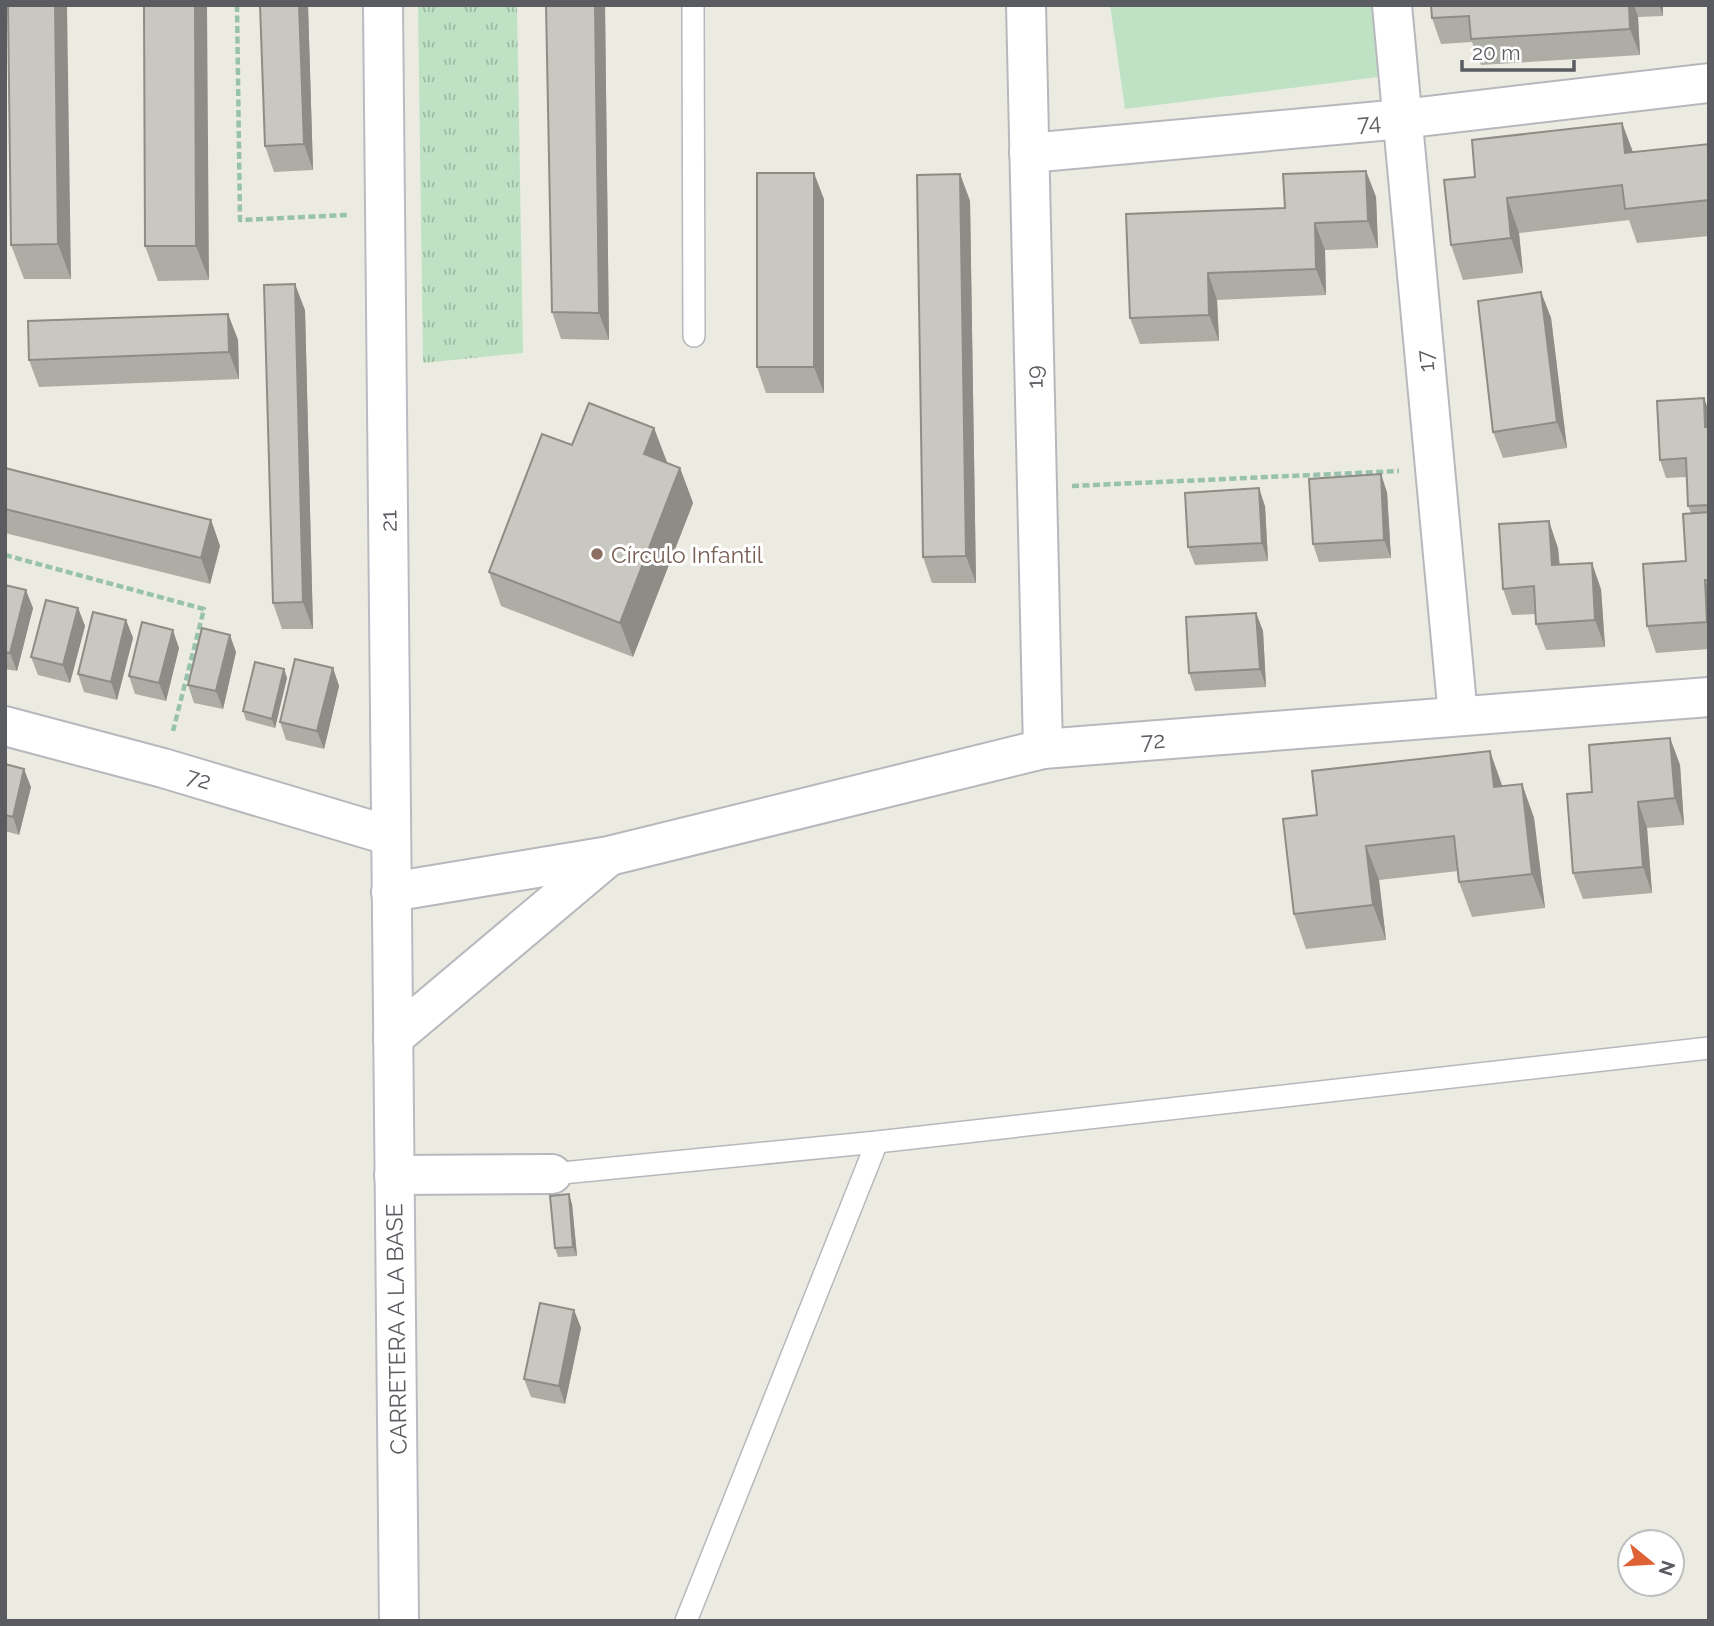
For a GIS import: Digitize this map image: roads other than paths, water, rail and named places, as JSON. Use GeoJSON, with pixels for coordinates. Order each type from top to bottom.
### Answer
{"type":"FeatureCollection","features":[{"type":"Feature","properties":{"kind":"street","name":"21"},"geometry":{"type":"LineString","coordinates":[[383,5],[393,1038]]}},
{"type":"Feature","properties":{"kind":"street","name":"19"},"geometry":{"type":"LineString","coordinates":[[1026,5],[1043,749]]}},
{"type":"Feature","properties":{"kind":"street","name":"17"},"geometry":{"type":"LineString","coordinates":[[1392,5],[1458,716]]}},
{"type":"Feature","properties":{"kind":"street","name":"74"},"geometry":{"type":"LineString","coordinates":[[1029,153],[1402,119],[1709,83]]}},
{"type":"Feature","properties":{"kind":"street","name":"72"},"geometry":{"type":"LineString","coordinates":[[391,892],[609,856],[1043,749],[1709,697]]}},
{"type":"Feature","properties":{"kind":"street","name":"72"},"geometry":{"type":"LineString","coordinates":[[5,726],[163,768],[391,836]]}},
{"type":"Feature","properties":{"kind":"street","name":"72"},"geometry":{"type":"LineString","coordinates":[[393,1038],[609,856]]}},
{"type":"Feature","properties":{"kind":"street","name":"CARRETERA A LA BASE"},"geometry":{"type":"LineString","coordinates":[[393,1038],[399,1621]]}},
{"type":"Feature","properties":{"kind":"street"},"geometry":{"type":"LineString","coordinates":[[394,1175],[552,1174]]}},
{"type":"Feature","properties":{"kind":"lane"},"geometry":{"type":"LineString","coordinates":[[693,5],[694,336]]}},
{"type":"Feature","properties":{"kind":"lane"},"geometry":{"type":"LineString","coordinates":[[552,1174],[877,1142],[1709,1048]]}},
{"type":"Feature","properties":{"kind":"lane"},"geometry":{"type":"LineString","coordinates":[[686,1621],[877,1142]]}},
{"type":"Feature","properties":{"kind":"place","name":"Círculo Infantil"},"geometry":{"type":"Point","coordinates":[597,554]}}]}
